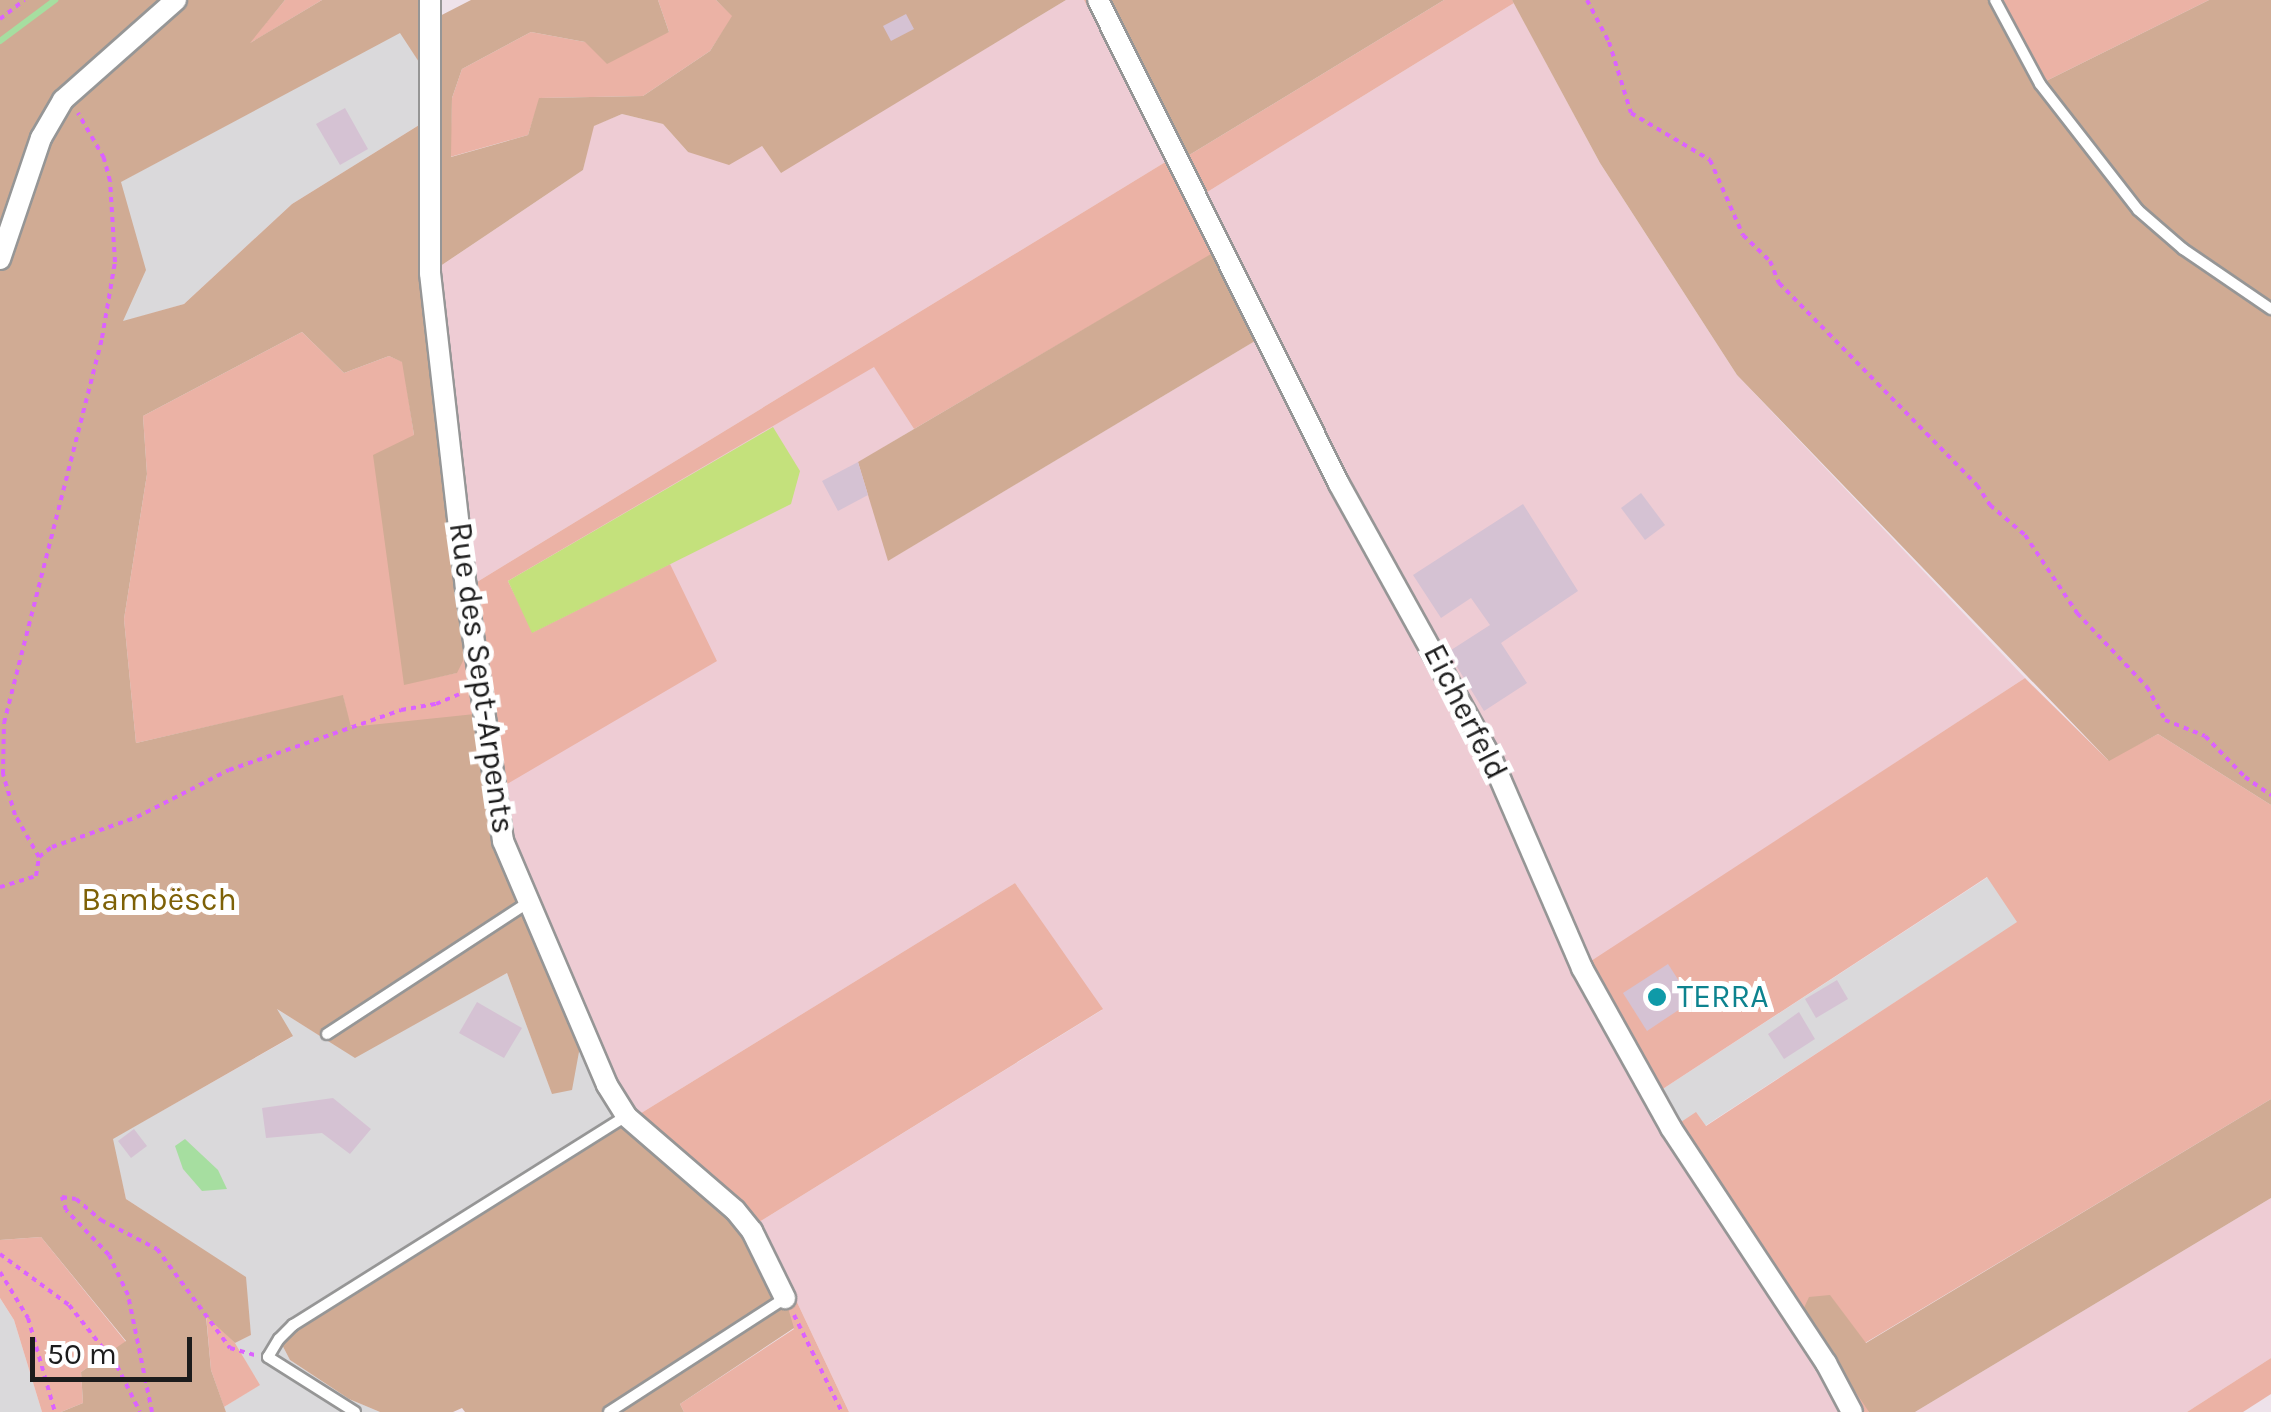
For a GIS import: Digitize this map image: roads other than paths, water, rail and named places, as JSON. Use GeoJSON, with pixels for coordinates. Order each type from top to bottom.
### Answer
{"type":"FeatureCollection","features":[{"type":"Feature","properties":{"kind":"street"},"geometry":{"type":"LineString","coordinates":[[0,259],[41,138],[63,100],[176,0]]}},
{"type":"Feature","properties":{"kind":"street","name":"Rue des Sept-Arpents"},"geometry":{"type":"LineString","coordinates":[[430,0],[430,273],[496,809],[526,904],[607,1086],[626,1116],[735,1210],[752,1231],[786,1298]]}},
{"type":"Feature","properties":{"kind":"street","name":"Eicherfeld"},"geometry":{"type":"LineString","coordinates":[[1098,0],[1339,484],[1492,760],[1582,968],[1671,1128],[1826,1363],[1852,1412]]}},
{"type":"Feature","properties":{"kind":"lane"},"geometry":{"type":"LineString","coordinates":[[1995,0],[2040,84],[2138,210],[2184,249],[2271,308]]}},
{"type":"Feature","properties":{"kind":"lane"},"geometry":{"type":"LineString","coordinates":[[327,1034],[526,904]]}},
{"type":"Feature","properties":{"kind":"lane"},"geometry":{"type":"LineString","coordinates":[[354,1412],[268,1357],[293,1324],[626,1116]]}},
{"type":"Feature","properties":{"kind":"lane"},"geometry":{"type":"LineString","coordinates":[[609,1412],[786,1298]]}},
{"type":"Feature","properties":{"kind":"waterway"},"geometry":{"type":"LineString","coordinates":[[0,41],[55,0]]}},
{"type":"Feature","properties":{"kind":"place","name":"TERRA"},"geometry":{"type":"Point","coordinates":[1657,997]}},
{"type":"Feature","properties":{"kind":"park label","name":"Bambësch"},"geometry":{"type":"Point","coordinates":[159,900]}}]}
